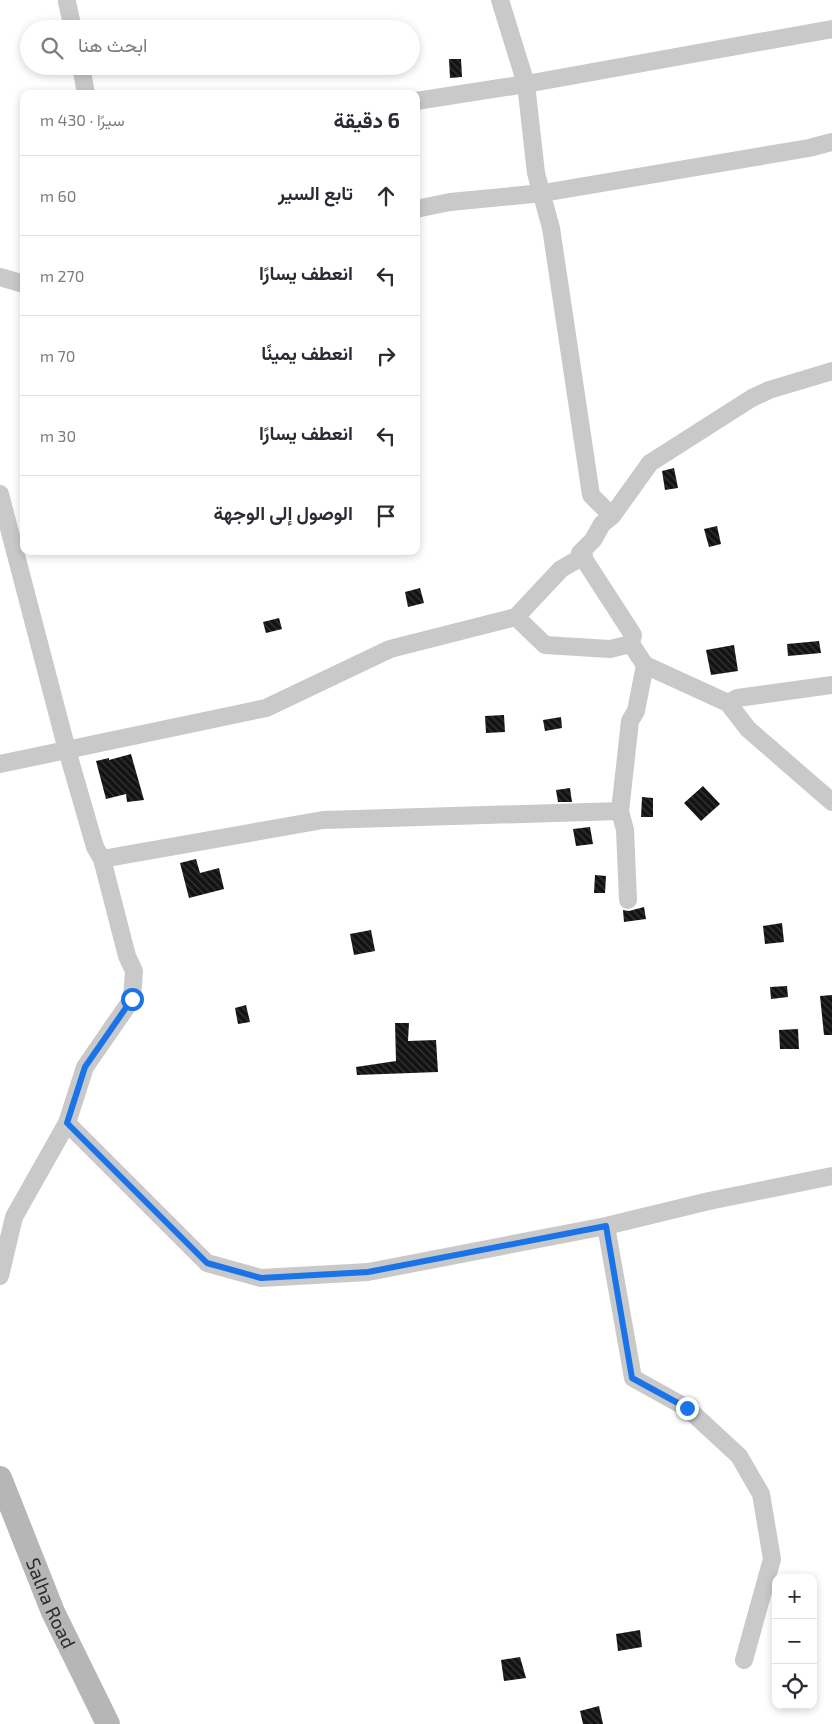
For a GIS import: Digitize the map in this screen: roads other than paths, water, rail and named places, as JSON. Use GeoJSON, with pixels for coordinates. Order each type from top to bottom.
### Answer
{"type":"FeatureCollection","features":[{"type":"Feature","properties":{"kind":"main road","name":"Salha Road"},"geometry":{"type":"LineString","coordinates":[[0,1478],[53,1612],[108,1724]]}},
{"type":"Feature","properties":{"kind":"street"},"geometry":{"type":"LineString","coordinates":[[500,0],[526,84],[536,173],[551,228],[591,495],[612,516]]}},
{"type":"Feature","properties":{"kind":"street"},"geometry":{"type":"LineString","coordinates":[[67,2],[70,20]]}},
{"type":"Feature","properties":{"kind":"street"},"geometry":{"type":"LineString","coordinates":[[420,100],[526,84],[832,29]]}},
{"type":"Feature","properties":{"kind":"street"},"geometry":{"type":"LineString","coordinates":[[83,75],[85,90]]}},
{"type":"Feature","properties":{"kind":"street"},"geometry":{"type":"LineString","coordinates":[[420,208],[450,202],[542,193],[809,148],[832,142]]}},
{"type":"Feature","properties":{"kind":"street"},"geometry":{"type":"LineString","coordinates":[[0,277],[20,283]]}},
{"type":"Feature","properties":{"kind":"street"},"geometry":{"type":"LineString","coordinates":[[0,764],[266,708],[390,649],[516,617],[562,570],[582,555],[602,524],[612,516],[650,463],[752,398],[769,390],[832,371]]}},
{"type":"Feature","properties":{"kind":"street"},"geometry":{"type":"LineString","coordinates":[[0,494],[67,750],[95,847],[102,859],[127,956],[134,971],[132,999],[85,1067],[67,1123],[14,1217],[0,1276]]}},
{"type":"Feature","properties":{"kind":"street"},"geometry":{"type":"LineString","coordinates":[[582,555],[632,635],[631,644],[645,666],[728,703],[748,728],[832,802]]}},
{"type":"Feature","properties":{"kind":"street"},"geometry":{"type":"LineString","coordinates":[[516,617],[545,645],[610,649],[631,644]]}},
{"type":"Feature","properties":{"kind":"street"},"geometry":{"type":"LineString","coordinates":[[628,900],[625,830],[620,811],[630,721],[636,711],[645,666]]}},
{"type":"Feature","properties":{"kind":"street"},"geometry":{"type":"LineString","coordinates":[[728,703],[737,698],[832,685]]}},
{"type":"Feature","properties":{"kind":"street"},"geometry":{"type":"LineString","coordinates":[[102,859],[323,820],[620,811]]}},
{"type":"Feature","properties":{"kind":"street"},"geometry":{"type":"LineString","coordinates":[[67,1123],[207,1263],[261,1278],[368,1272],[606,1226],[709,1201],[832,1176]]}},
{"type":"Feature","properties":{"kind":"street"},"geometry":{"type":"LineString","coordinates":[[606,1226],[632,1378],[687,1408],[740,1456],[761,1494],[772,1559],[744,1660]]}}]}
